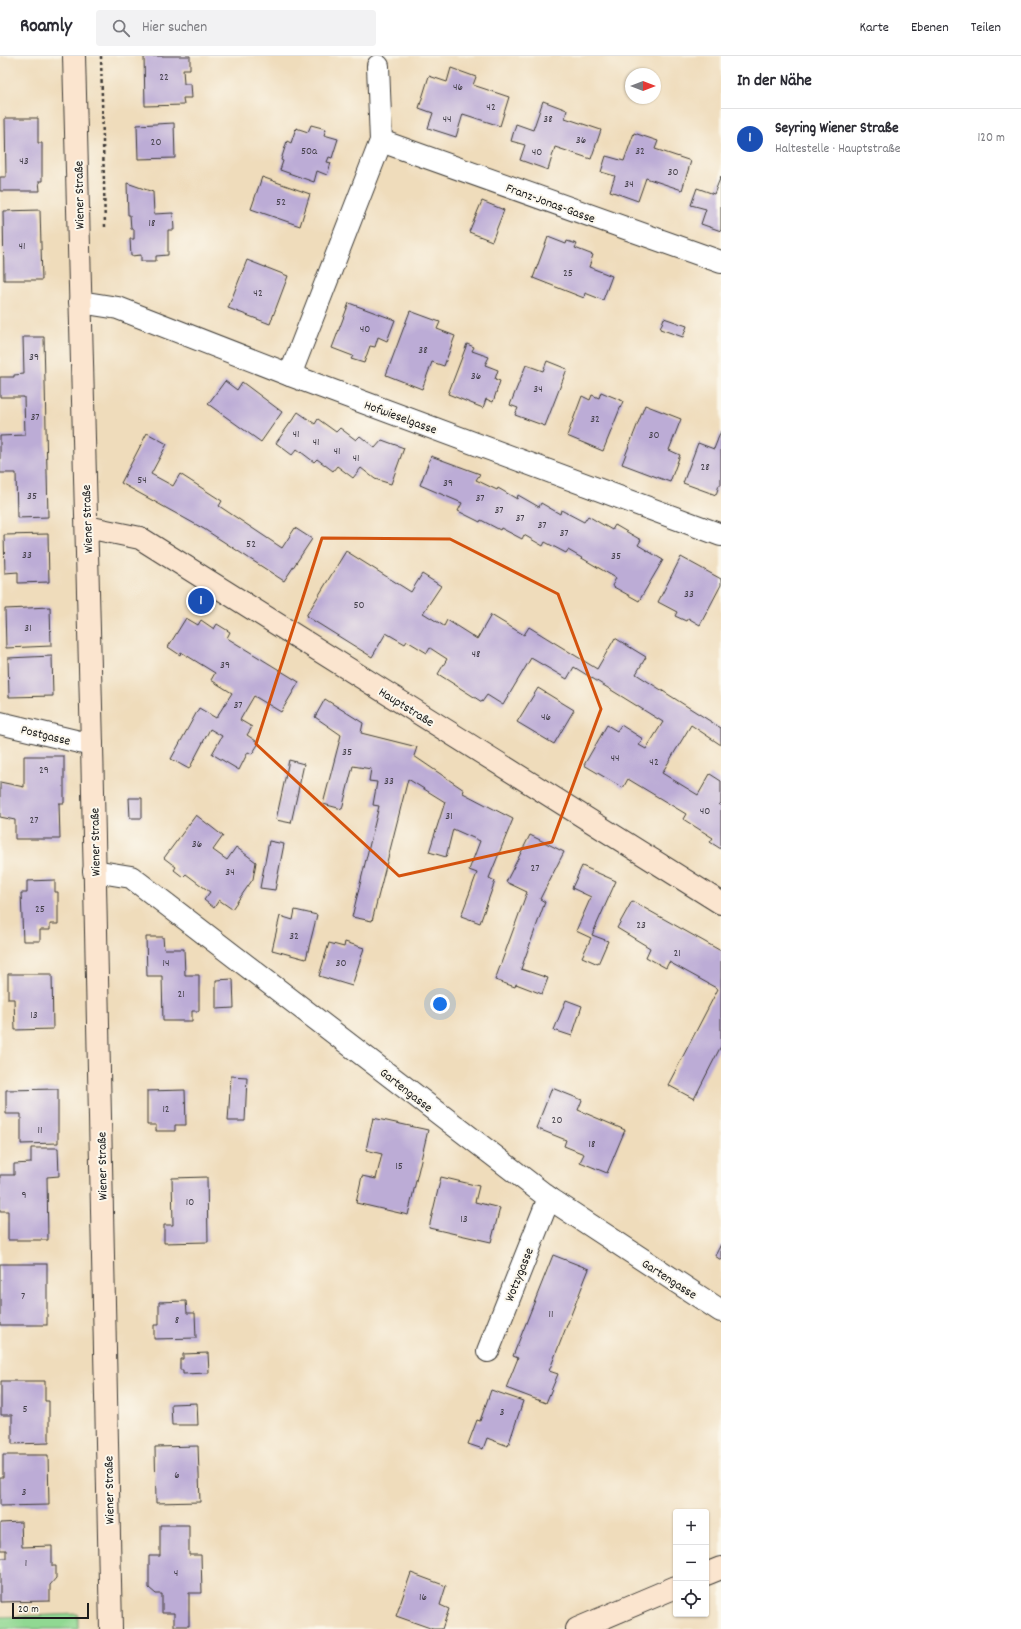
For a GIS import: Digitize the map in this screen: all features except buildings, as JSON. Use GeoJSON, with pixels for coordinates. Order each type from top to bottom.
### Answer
{"type":"FeatureCollection","features":[{"type":"Feature","properties":{"kind":"street","name":"Wiener Straße"},"geometry":{"type":"LineString","coordinates":[[74,56],[87,527],[111,1629]]}},
{"type":"Feature","properties":{"kind":"street"},"geometry":{"type":"LineString","coordinates":[[290,375],[381,141],[378,66]]}},
{"type":"Feature","properties":{"kind":"street","name":"Franz-Jonas-Gasse"},"geometry":{"type":"LineString","coordinates":[[381,141],[721,262]]}},
{"type":"Feature","properties":{"kind":"street","name":"Hofwieselgasse"},"geometry":{"type":"LineString","coordinates":[[80,302],[118,308],[290,375],[721,536]]}},
{"type":"Feature","properties":{"kind":"street","name":"Hauptstraße"},"geometry":{"type":"LineString","coordinates":[[87,527],[140,538],[721,902]]}},
{"type":"Feature","properties":{"kind":"street","name":"Postgasse"},"geometry":{"type":"LineString","coordinates":[[0,723],[92,745]]}},
{"type":"Feature","properties":{"kind":"street","name":"Gartengasse"},"geometry":{"type":"LineString","coordinates":[[94,871],[131,877],[549,1198],[721,1311]]}},
{"type":"Feature","properties":{"kind":"street","name":"Wotzygasse"},"geometry":{"type":"LineString","coordinates":[[488,1351],[549,1198]]}},
{"type":"Feature","properties":{"kind":"street"},"geometry":{"type":"LineString","coordinates":[[709,1573],[721,1568]]}},
{"type":"Feature","properties":{"kind":"street"},"geometry":{"type":"LineString","coordinates":[[576,1629],[673,1588]]}},
{"type":"Feature","properties":{"kind":"highlighted area"},"geometry":{"type":"Polygon","coordinates":[[[322,538],[450,539],[558,594],[601,709],[552,842],[399,876],[256,744],[322,538]]]}},
{"type":"Feature","properties":{"kind":"green space"},"geometry":{"type":"Polygon","coordinates":[[[78,1614],[78,1629],[0,1629],[0,1617],[78,1614]]]}},
{"type":"Feature","properties":{"kind":"place","name":"Seyring Wiener Straße"},"geometry":{"type":"Point","coordinates":[201,601]}}]}
